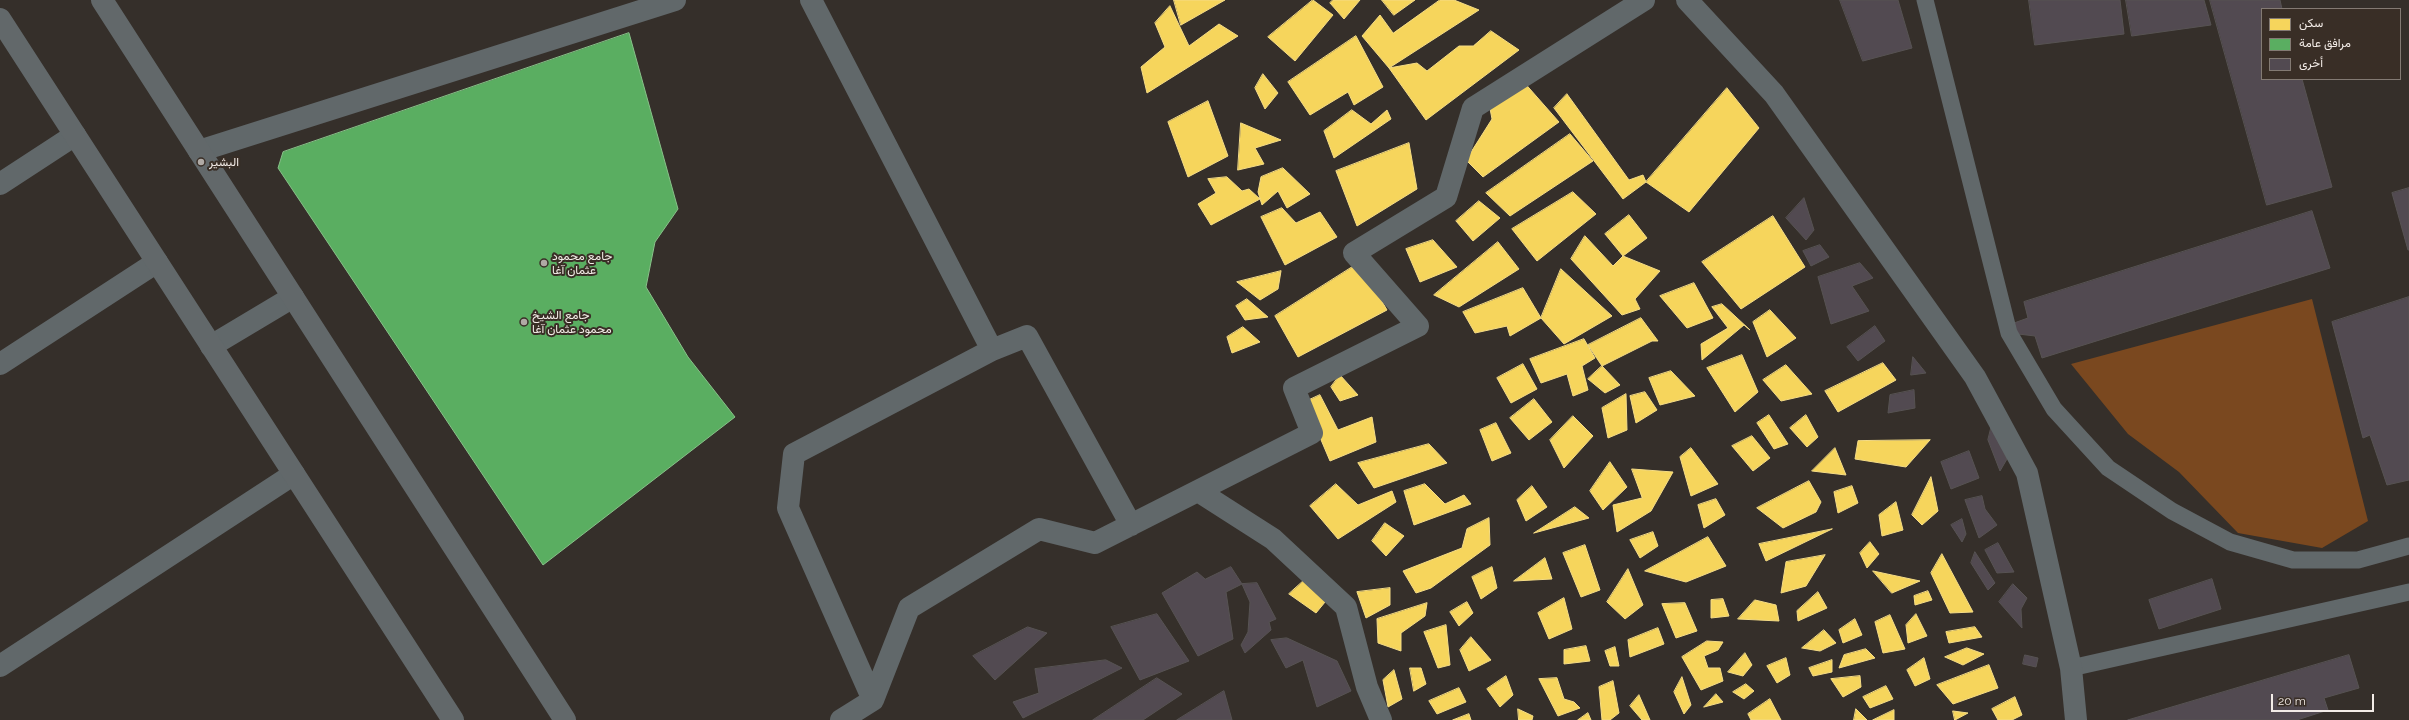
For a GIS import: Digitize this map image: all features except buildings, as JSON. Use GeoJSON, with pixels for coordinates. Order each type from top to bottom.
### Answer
{"type":"FeatureCollection","features":[{"type":"Feature","properties":{"kind":"main road"},"geometry":{"type":"LineString","coordinates":[[102,0],[565,720]]}},
{"type":"Feature","properties":{"kind":"main road"},"geometry":{"type":"LineString","coordinates":[[0,19],[453,720]]}},
{"type":"Feature","properties":{"kind":"street"},"geometry":{"type":"LineString","coordinates":[[199,151],[675,0]]}},
{"type":"Feature","properties":{"kind":"street"},"geometry":{"type":"LineString","coordinates":[[811,0],[992,350]]}},
{"type":"Feature","properties":{"kind":"street"},"geometry":{"type":"LineString","coordinates":[[841,720],[873,700],[909,608],[1039,529],[1094,543],[1312,433],[1294,388],[1418,326],[1354,253],[1446,197],[1473,108],[1644,0]]}},
{"type":"Feature","properties":{"kind":"street"},"geometry":{"type":"LineString","coordinates":[[1687,0],[1774,94],[1975,377],[2027,473],[2070,668],[2076,720]]}},
{"type":"Feature","properties":{"kind":"street"},"geometry":{"type":"LineString","coordinates":[[0,184],[75,135]]}},
{"type":"Feature","properties":{"kind":"street"},"geometry":{"type":"LineString","coordinates":[[0,364],[157,262]]}},
{"type":"Feature","properties":{"kind":"street"},"geometry":{"type":"LineString","coordinates":[[212,346],[293,297]]}},
{"type":"Feature","properties":{"kind":"street"},"geometry":{"type":"LineString","coordinates":[[873,700],[788,508],[794,454],[992,350],[1026,336],[1131,525]]}},
{"type":"Feature","properties":{"kind":"street"},"geometry":{"type":"LineString","coordinates":[[0,666],[294,474]]}},
{"type":"Feature","properties":{"kind":"street"},"geometry":{"type":"LineString","coordinates":[[1198,490],[1273,539],[1346,607],[1367,687],[1381,720]]}},
{"type":"Feature","properties":{"kind":"lane"},"geometry":{"type":"LineString","coordinates":[[1925,0],[2009,333],[2054,409],[2108,468],[2172,511],[2230,542],[2292,560],[2358,560],[2409,546]]}},
{"type":"Feature","properties":{"kind":"lane"},"geometry":{"type":"LineString","coordinates":[[2070,668],[2409,592]]}},
{"type":"Feature","properties":{"kind":"shaded area"},"geometry":{"type":"Polygon","coordinates":[[[2312,299],[2368,521],[2322,548],[2238,533],[2179,472],[2128,434],[2071,364],[2312,299]]]}},
{"type":"Feature","properties":{"kind":"place","name":"البشير"},"geometry":{"type":"Point","coordinates":[201,162]}},
{"type":"Feature","properties":{"kind":"place","name":"جامع محمود عثمان آغا"},"geometry":{"type":"Point","coordinates":[544,263]}},
{"type":"Feature","properties":{"kind":"place","name":"جامع الشيخ محمود عثمان آغا"},"geometry":{"type":"Point","coordinates":[524,322]}}]}
